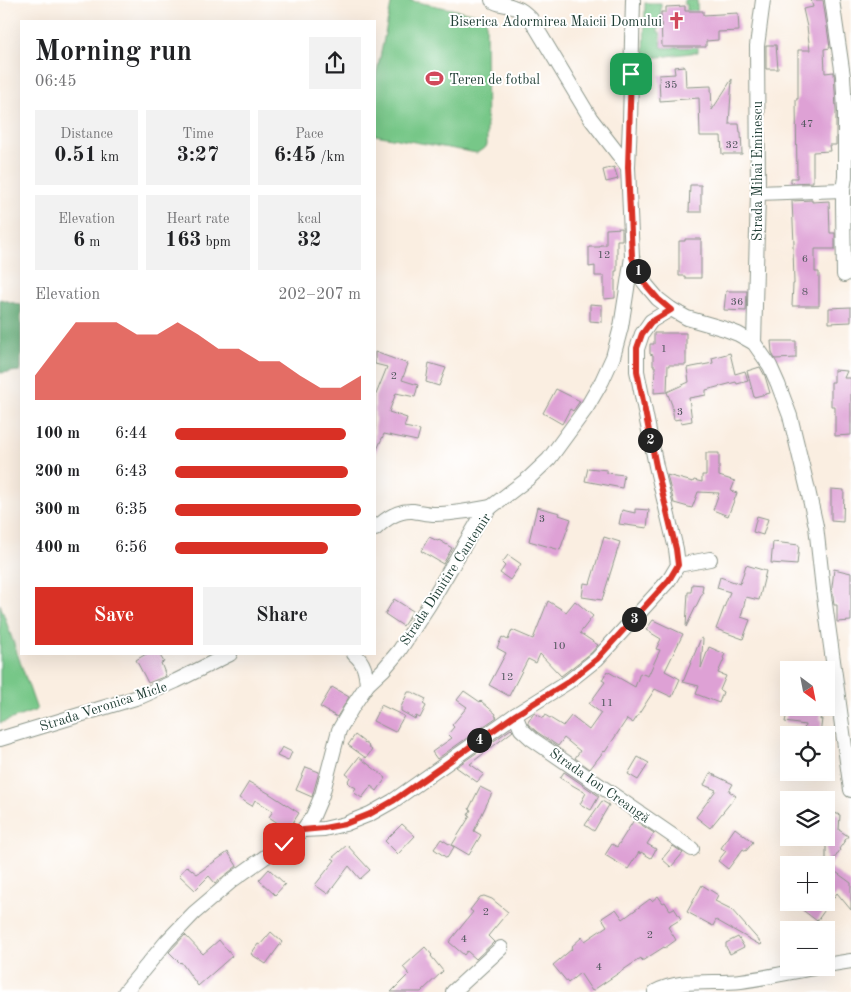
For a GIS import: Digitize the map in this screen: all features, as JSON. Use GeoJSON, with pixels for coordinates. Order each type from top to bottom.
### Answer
{"type":"FeatureCollection","features":[{"type":"Feature","properties":{"kind":"street"},"geometry":{"type":"LineString","coordinates":[[633,0],[628,167],[632,257],[638,274],[658,299],[671,310],[687,318],[738,334],[754,343],[770,366],[778,384],[790,416],[816,526],[851,790]]}},
{"type":"Feature","properties":{"kind":"street","name":"Strada Mihai Eminescu"},"geometry":{"type":"LineString","coordinates":[[754,343],[758,193],[757,46],[763,0]]}},
{"type":"Feature","properties":{"kind":"street"},"geometry":{"type":"LineString","coordinates":[[832,0],[843,84],[845,162],[843,190],[844,275]]}},
{"type":"Feature","properties":{"kind":"street"},"geometry":{"type":"LineString","coordinates":[[494,2],[513,6],[523,11],[531,19],[590,119],[628,167]]}},
{"type":"Feature","properties":{"kind":"street"},"geometry":{"type":"LineString","coordinates":[[758,193],[843,190]]}},
{"type":"Feature","properties":{"kind":"street","name":"Strada Dimitire Cantemir"},"geometry":{"type":"LineString","coordinates":[[125,992],[167,941],[194,913],[234,879],[303,830],[313,816],[322,795],[339,730],[353,706],[367,685],[399,651],[434,598],[478,522],[491,507],[529,478],[549,459],[587,407],[602,381],[613,356],[621,328],[632,257]]}},
{"type":"Feature","properties":{"kind":"street"},"geometry":{"type":"LineString","coordinates":[[303,830],[345,824],[370,814],[393,801],[515,715],[568,682],[597,659],[669,580],[678,565],[676,549],[656,466],[637,371],[637,348],[642,334],[651,322],[671,310]]}},
{"type":"Feature","properties":{"kind":"street"},"geometry":{"type":"LineString","coordinates":[[376,528],[396,513],[410,511],[436,514],[491,507]]}},
{"type":"Feature","properties":{"kind":"street"},"geometry":{"type":"LineString","coordinates":[[678,565],[710,559]]}},
{"type":"Feature","properties":{"kind":"street","name":"Strada Veronica Micle"},"geometry":{"type":"LineString","coordinates":[[0,739],[142,696],[228,655]]}},
{"type":"Feature","properties":{"kind":"street"},"geometry":{"type":"LineString","coordinates":[[356,655],[360,658],[366,671],[367,685]]}},
{"type":"Feature","properties":{"kind":"street","name":"Strada Ion Creangă"},"geometry":{"type":"LineString","coordinates":[[515,715],[521,729],[532,739],[692,849]]}},
{"type":"Feature","properties":{"kind":"street"},"geometry":{"type":"LineString","coordinates":[[453,992],[501,948]]}},
{"type":"Feature","properties":{"kind":"street"},"geometry":{"type":"LineString","coordinates":[[835,964],[851,961]]}},
{"type":"Feature","properties":{"kind":"street"},"geometry":{"type":"LineString","coordinates":[[655,992],[663,988],[690,982],[743,980],[780,974]]}},
{"type":"Feature","properties":{"kind":"green space"},"geometry":{"type":"Polygon","coordinates":[[[392,0],[407,0],[486,16],[487,146],[477,153],[376,135],[376,76],[392,0]]]}},
{"type":"Feature","properties":{"kind":"green space"},"geometry":{"type":"Polygon","coordinates":[[[685,0],[697,0],[698,52],[644,59],[645,3],[661,3],[661,27],[658,27],[658,32],[660,32],[662,48],[690,47],[691,11],[687,11],[687,4],[684,4],[685,0]]]}},
{"type":"Feature","properties":{"kind":"green space"},"geometry":{"type":"Polygon","coordinates":[[[0,299],[20,305],[20,371],[0,373],[0,299]]]}},
{"type":"Feature","properties":{"kind":"green space"},"geometry":{"type":"Polygon","coordinates":[[[0,604],[37,710],[0,723],[0,604]]]}},
{"type":"Feature","properties":{"kind":"building"},"geometry":{"type":"Polygon","coordinates":[[[811,0],[823,0],[830,48],[824,49],[825,73],[834,72],[836,145],[829,145],[830,151],[813,152],[813,182],[791,183],[791,178],[797,178],[796,99],[798,99],[798,50],[810,50],[803,9],[813,7],[811,0]]]}},
{"type":"Feature","properties":{"kind":"building"},"geometry":{"type":"Polygon","coordinates":[[[685,6],[685,11],[703,11],[703,15],[738,13],[739,31],[718,32],[718,40],[706,41],[706,47],[662,47],[661,12],[666,12],[666,7],[685,6]]]}},
{"type":"Feature","properties":{"kind":"building"},"geometry":{"type":"Polygon","coordinates":[[[766,45],[776,45],[778,69],[766,69],[766,45]]]}},
{"type":"Feature","properties":{"kind":"building"},"geometry":{"type":"Polygon","coordinates":[[[685,66],[686,87],[711,86],[712,110],[732,79],[729,124],[739,124],[742,154],[722,154],[721,136],[700,136],[699,98],[660,101],[659,75],[675,74],[674,67],[685,66]]]}},
{"type":"Feature","properties":{"kind":"building"},"geometry":{"type":"Polygon","coordinates":[[[614,167],[618,179],[606,182],[603,170],[614,167]]]}},
{"type":"Feature","properties":{"kind":"building"},"geometry":{"type":"Polygon","coordinates":[[[690,185],[701,185],[701,212],[689,212],[690,185]]]}},
{"type":"Feature","properties":{"kind":"building"},"geometry":{"type":"Polygon","coordinates":[[[812,200],[812,202],[829,201],[830,233],[835,233],[835,249],[815,249],[815,272],[819,272],[819,306],[792,306],[794,244],[792,201],[812,200]]]}},
{"type":"Feature","properties":{"kind":"building"},"geometry":{"type":"Polygon","coordinates":[[[622,228],[622,240],[617,240],[615,298],[604,299],[604,276],[595,276],[595,266],[589,267],[589,247],[606,245],[606,229],[622,228]]]}},
{"type":"Feature","properties":{"kind":"building"},"geometry":{"type":"Polygon","coordinates":[[[685,239],[701,239],[701,278],[679,276],[679,241],[685,241],[685,239]]]}},
{"type":"Feature","properties":{"kind":"building"},"geometry":{"type":"Polygon","coordinates":[[[726,291],[747,291],[746,311],[724,310],[726,291]]]}},
{"type":"Feature","properties":{"kind":"building"},"geometry":{"type":"Polygon","coordinates":[[[590,304],[602,305],[602,322],[590,321],[590,304]]]}},
{"type":"Feature","properties":{"kind":"building"},"geometry":{"type":"Polygon","coordinates":[[[851,307],[851,322],[829,323],[829,308],[851,307]]]}},
{"type":"Feature","properties":{"kind":"building"},"geometry":{"type":"Polygon","coordinates":[[[654,333],[686,333],[686,365],[668,365],[667,392],[654,393],[655,366],[653,366],[653,355],[650,354],[650,344],[654,344],[654,333]]]}},
{"type":"Feature","properties":{"kind":"building"},"geometry":{"type":"Polygon","coordinates":[[[771,341],[796,341],[796,358],[775,359],[772,353],[771,341]]]}},
{"type":"Feature","properties":{"kind":"building"},"geometry":{"type":"Polygon","coordinates":[[[376,352],[408,364],[402,380],[418,385],[415,397],[396,393],[389,412],[407,418],[404,427],[420,430],[417,441],[384,434],[376,452],[376,394],[387,367],[376,364],[376,352]]]}},
{"type":"Feature","properties":{"kind":"building"},"geometry":{"type":"Polygon","coordinates":[[[730,353],[735,374],[745,371],[748,381],[737,384],[736,382],[706,390],[706,395],[689,398],[692,421],[681,423],[680,419],[674,420],[672,405],[667,392],[689,382],[687,368],[713,363],[712,358],[730,353]]]}},
{"type":"Feature","properties":{"kind":"building"},"geometry":{"type":"Polygon","coordinates":[[[429,363],[446,368],[439,386],[426,382],[429,363]]]}},
{"type":"Feature","properties":{"kind":"building"},"geometry":{"type":"Polygon","coordinates":[[[760,367],[770,393],[754,397],[747,371],[760,367]]]}},
{"type":"Feature","properties":{"kind":"building"},"geometry":{"type":"Polygon","coordinates":[[[834,370],[847,371],[844,378],[851,378],[851,435],[835,436],[835,406],[831,406],[831,382],[834,382],[834,370]]]}},
{"type":"Feature","properties":{"kind":"building"},"geometry":{"type":"Polygon","coordinates":[[[556,389],[580,401],[573,411],[570,409],[562,424],[543,413],[556,389]]]}},
{"type":"Feature","properties":{"kind":"building"},"geometry":{"type":"Polygon","coordinates":[[[706,453],[719,453],[719,476],[735,481],[731,491],[737,493],[728,516],[713,510],[719,493],[698,492],[692,508],[674,503],[667,475],[693,482],[694,480],[702,482],[702,475],[706,475],[706,453]]]}},
{"type":"Feature","properties":{"kind":"building"},"geometry":{"type":"Polygon","coordinates":[[[588,468],[607,470],[607,473],[624,475],[622,488],[585,481],[588,468]]]}},
{"type":"Feature","properties":{"kind":"building"},"geometry":{"type":"Polygon","coordinates":[[[831,489],[844,490],[843,522],[831,521],[831,489]]]}},
{"type":"Feature","properties":{"kind":"building"},"geometry":{"type":"Polygon","coordinates":[[[537,507],[560,513],[559,515],[571,519],[560,550],[529,541],[537,507]]]}},
{"type":"Feature","properties":{"kind":"building"},"geometry":{"type":"Polygon","coordinates":[[[635,509],[649,510],[647,528],[619,524],[622,510],[635,513],[635,509]]]}},
{"type":"Feature","properties":{"kind":"building"},"geometry":{"type":"Polygon","coordinates":[[[757,516],[768,519],[763,535],[753,532],[757,516]]]}},
{"type":"Feature","properties":{"kind":"building"},"geometry":{"type":"Polygon","coordinates":[[[429,537],[439,540],[452,548],[443,564],[421,551],[429,537]]]}},
{"type":"Feature","properties":{"kind":"building"},"geometry":{"type":"Polygon","coordinates":[[[604,537],[620,542],[602,600],[582,597],[584,583],[590,584],[604,537]]]}},
{"type":"Feature","properties":{"kind":"building"},"geometry":{"type":"Polygon","coordinates":[[[773,542],[799,545],[797,565],[771,563],[773,542]]]}},
{"type":"Feature","properties":{"kind":"building"},"geometry":{"type":"Polygon","coordinates":[[[508,555],[521,564],[510,580],[500,573],[505,566],[502,563],[508,555]]]}},
{"type":"Feature","properties":{"kind":"building"},"geometry":{"type":"Polygon","coordinates":[[[746,565],[766,571],[759,600],[746,597],[741,617],[750,620],[743,639],[716,629],[730,592],[717,588],[720,577],[740,584],[746,565]]]}},
{"type":"Feature","properties":{"kind":"building"},"geometry":{"type":"Polygon","coordinates":[[[834,569],[851,573],[851,621],[837,622],[837,605],[834,605],[832,587],[834,569]]]}},
{"type":"Feature","properties":{"kind":"building"},"geometry":{"type":"Polygon","coordinates":[[[692,584],[703,585],[703,592],[686,627],[688,592],[691,592],[692,584]]]}},
{"type":"Feature","properties":{"kind":"building"},"geometry":{"type":"Polygon","coordinates":[[[394,599],[413,611],[403,626],[385,614],[394,599]]]}},
{"type":"Feature","properties":{"kind":"building"},"geometry":{"type":"Polygon","coordinates":[[[548,601],[566,612],[575,601],[593,616],[580,633],[598,645],[591,653],[561,676],[540,654],[536,663],[528,659],[509,696],[489,685],[506,653],[497,648],[502,637],[508,640],[512,630],[533,639],[548,601]]]}},
{"type":"Feature","properties":{"kind":"building"},"geometry":{"type":"Polygon","coordinates":[[[653,620],[683,634],[665,671],[680,679],[672,697],[655,689],[633,723],[627,719],[605,752],[590,769],[575,758],[580,751],[564,738],[558,746],[528,724],[534,713],[543,718],[545,715],[563,726],[571,716],[589,730],[601,713],[589,704],[605,682],[602,680],[607,671],[635,687],[640,673],[648,676],[660,650],[656,649],[661,639],[646,630],[653,620]]]}},
{"type":"Feature","properties":{"kind":"building"},"geometry":{"type":"Polygon","coordinates":[[[701,638],[703,639],[701,668],[709,647],[725,654],[718,673],[726,676],[720,690],[723,692],[719,703],[696,694],[699,686],[683,682],[701,638]]]}},
{"type":"Feature","properties":{"kind":"building"},"geometry":{"type":"Polygon","coordinates":[[[144,655],[160,655],[164,662],[161,663],[166,676],[148,683],[136,660],[144,655]]]}},
{"type":"Feature","properties":{"kind":"building"},"geometry":{"type":"Polygon","coordinates":[[[332,687],[349,697],[337,717],[320,707],[332,687]]]}},
{"type":"Feature","properties":{"kind":"building"},"geometry":{"type":"Polygon","coordinates":[[[464,691],[481,701],[497,717],[437,759],[432,752],[452,738],[448,734],[454,727],[452,725],[467,707],[457,700],[464,691]]]}},
{"type":"Feature","properties":{"kind":"building"},"geometry":{"type":"Polygon","coordinates":[[[408,692],[426,699],[423,704],[426,706],[420,718],[416,716],[415,719],[401,711],[408,692]]]}},
{"type":"Feature","properties":{"kind":"building"},"geometry":{"type":"Polygon","coordinates":[[[381,705],[404,716],[395,732],[373,721],[381,705]]]}},
{"type":"Feature","properties":{"kind":"building"},"geometry":{"type":"Polygon","coordinates":[[[786,716],[821,716],[820,720],[822,719],[821,726],[805,726],[785,722],[786,716]]]}},
{"type":"Feature","properties":{"kind":"building"},"geometry":{"type":"Polygon","coordinates":[[[511,729],[513,731],[470,764],[484,774],[477,782],[456,767],[511,729]]]}},
{"type":"Feature","properties":{"kind":"building"},"geometry":{"type":"Polygon","coordinates":[[[355,735],[372,750],[366,758],[348,745],[355,735]]]}},
{"type":"Feature","properties":{"kind":"building"},"geometry":{"type":"Polygon","coordinates":[[[282,747],[292,752],[288,761],[277,756],[282,747]]]}},
{"type":"Feature","properties":{"kind":"building"},"geometry":{"type":"Polygon","coordinates":[[[359,757],[386,778],[377,791],[371,786],[362,798],[353,792],[356,788],[348,783],[350,777],[346,774],[359,757]]]}},
{"type":"Feature","properties":{"kind":"building"},"geometry":{"type":"Polygon","coordinates":[[[638,757],[649,763],[638,780],[628,774],[638,757]]]}},
{"type":"Feature","properties":{"kind":"building"},"geometry":{"type":"Polygon","coordinates":[[[306,767],[319,772],[312,797],[296,790],[306,767]]]}},
{"type":"Feature","properties":{"kind":"building"},"geometry":{"type":"Polygon","coordinates":[[[564,772],[599,796],[591,810],[580,804],[586,793],[560,778],[564,772]]]}},
{"type":"Feature","properties":{"kind":"building"},"geometry":{"type":"Polygon","coordinates":[[[710,773],[733,784],[729,791],[736,796],[710,828],[696,817],[716,790],[704,785],[710,773]]]}},
{"type":"Feature","properties":{"kind":"building"},"geometry":{"type":"Polygon","coordinates":[[[249,782],[299,813],[288,830],[269,817],[273,811],[255,800],[252,806],[239,798],[249,782]]]}},
{"type":"Feature","properties":{"kind":"building"},"geometry":{"type":"Polygon","coordinates":[[[480,787],[492,793],[474,831],[481,835],[469,855],[452,845],[470,816],[468,815],[471,810],[469,809],[480,787]]]}},
{"type":"Feature","properties":{"kind":"building"},"geometry":{"type":"Polygon","coordinates":[[[602,801],[609,805],[594,831],[585,825],[602,801]]]}},
{"type":"Feature","properties":{"kind":"building"},"geometry":{"type":"Polygon","coordinates":[[[835,813],[840,815],[839,830],[848,836],[835,858],[835,856],[826,856],[826,846],[835,846],[835,813]]]}},
{"type":"Feature","properties":{"kind":"building"},"geometry":{"type":"Polygon","coordinates":[[[634,820],[654,833],[647,844],[656,849],[651,858],[639,852],[628,869],[605,855],[612,844],[617,847],[634,820]]]}},
{"type":"Feature","properties":{"kind":"building"},"geometry":{"type":"Polygon","coordinates":[[[402,824],[415,836],[398,854],[385,841],[402,824]]]}},
{"type":"Feature","properties":{"kind":"building"},"geometry":{"type":"Polygon","coordinates":[[[735,828],[753,842],[746,851],[743,849],[728,869],[718,861],[726,851],[721,848],[735,828]]]}},
{"type":"Feature","properties":{"kind":"building"},"geometry":{"type":"Polygon","coordinates":[[[441,839],[454,847],[447,858],[434,849],[441,839]]]}},
{"type":"Feature","properties":{"kind":"building"},"geometry":{"type":"Polygon","coordinates":[[[347,845],[370,870],[360,879],[349,866],[328,894],[315,885],[335,860],[332,858],[347,845]]]}},
{"type":"Feature","properties":{"kind":"building"},"geometry":{"type":"Polygon","coordinates":[[[673,846],[683,853],[671,867],[662,859],[673,846]]]}},
{"type":"Feature","properties":{"kind":"building"},"geometry":{"type":"Polygon","coordinates":[[[228,852],[237,866],[215,883],[209,876],[195,890],[179,875],[187,866],[197,874],[228,852]]]}},
{"type":"Feature","properties":{"kind":"building"},"geometry":{"type":"Polygon","coordinates":[[[269,869],[285,884],[275,895],[259,880],[269,869]]]}},
{"type":"Feature","properties":{"kind":"building"},"geometry":{"type":"Polygon","coordinates":[[[835,871],[851,883],[851,910],[837,893],[835,896],[835,871]]]}},
{"type":"Feature","properties":{"kind":"building"},"geometry":{"type":"Polygon","coordinates":[[[702,885],[718,895],[715,901],[731,909],[762,944],[760,945],[716,920],[713,926],[687,912],[702,885]]]}},
{"type":"Feature","properties":{"kind":"building"},"geometry":{"type":"Polygon","coordinates":[[[484,896],[492,899],[508,912],[488,936],[494,942],[476,959],[467,951],[464,955],[449,942],[473,912],[470,910],[480,897],[484,896]]]}},
{"type":"Feature","properties":{"kind":"building"},"geometry":{"type":"Polygon","coordinates":[[[658,896],[670,910],[674,908],[681,919],[668,927],[676,940],[665,948],[642,961],[641,958],[592,991],[580,973],[568,983],[553,965],[572,949],[571,947],[582,937],[585,941],[607,926],[602,918],[616,909],[623,919],[650,899],[652,901],[658,896]]]}},
{"type":"Feature","properties":{"kind":"building"},"geometry":{"type":"Polygon","coordinates":[[[804,911],[824,911],[817,921],[804,911]]]}},
{"type":"Feature","properties":{"kind":"building"},"geometry":{"type":"Polygon","coordinates":[[[271,932],[282,942],[266,964],[251,954],[258,944],[260,945],[271,932]]]}},
{"type":"Feature","properties":{"kind":"building"},"geometry":{"type":"Polygon","coordinates":[[[185,935],[203,954],[219,940],[232,956],[198,986],[181,962],[169,952],[185,935]]]}},
{"type":"Feature","properties":{"kind":"building"},"geometry":{"type":"Polygon","coordinates":[[[738,937],[744,947],[730,954],[726,943],[738,937]]]}},
{"type":"Feature","properties":{"kind":"building"},"geometry":{"type":"Polygon","coordinates":[[[425,947],[443,971],[421,992],[391,992],[409,974],[403,967],[425,947]]]}},
{"type":"Feature","properties":{"kind":"place","name":"Biserica Adormirea Maicii Domului"},"geometry":{"type":"Point","coordinates":[676,21]}},
{"type":"Feature","properties":{"kind":"place","name":"Teren de fotbal"},"geometry":{"type":"Point","coordinates":[435,79]}},
{"type":"Feature","properties":{"kind":"route"},"geometry":{"type":"LineString","coordinates":[[284,844],[303,830],[345,824],[370,814],[393,801],[515,715],[568,682],[597,659],[669,580],[678,565],[637,371],[637,348],[642,334],[651,322],[671,310],[658,299],[638,274],[632,257],[628,167],[631,74]]}}]}
